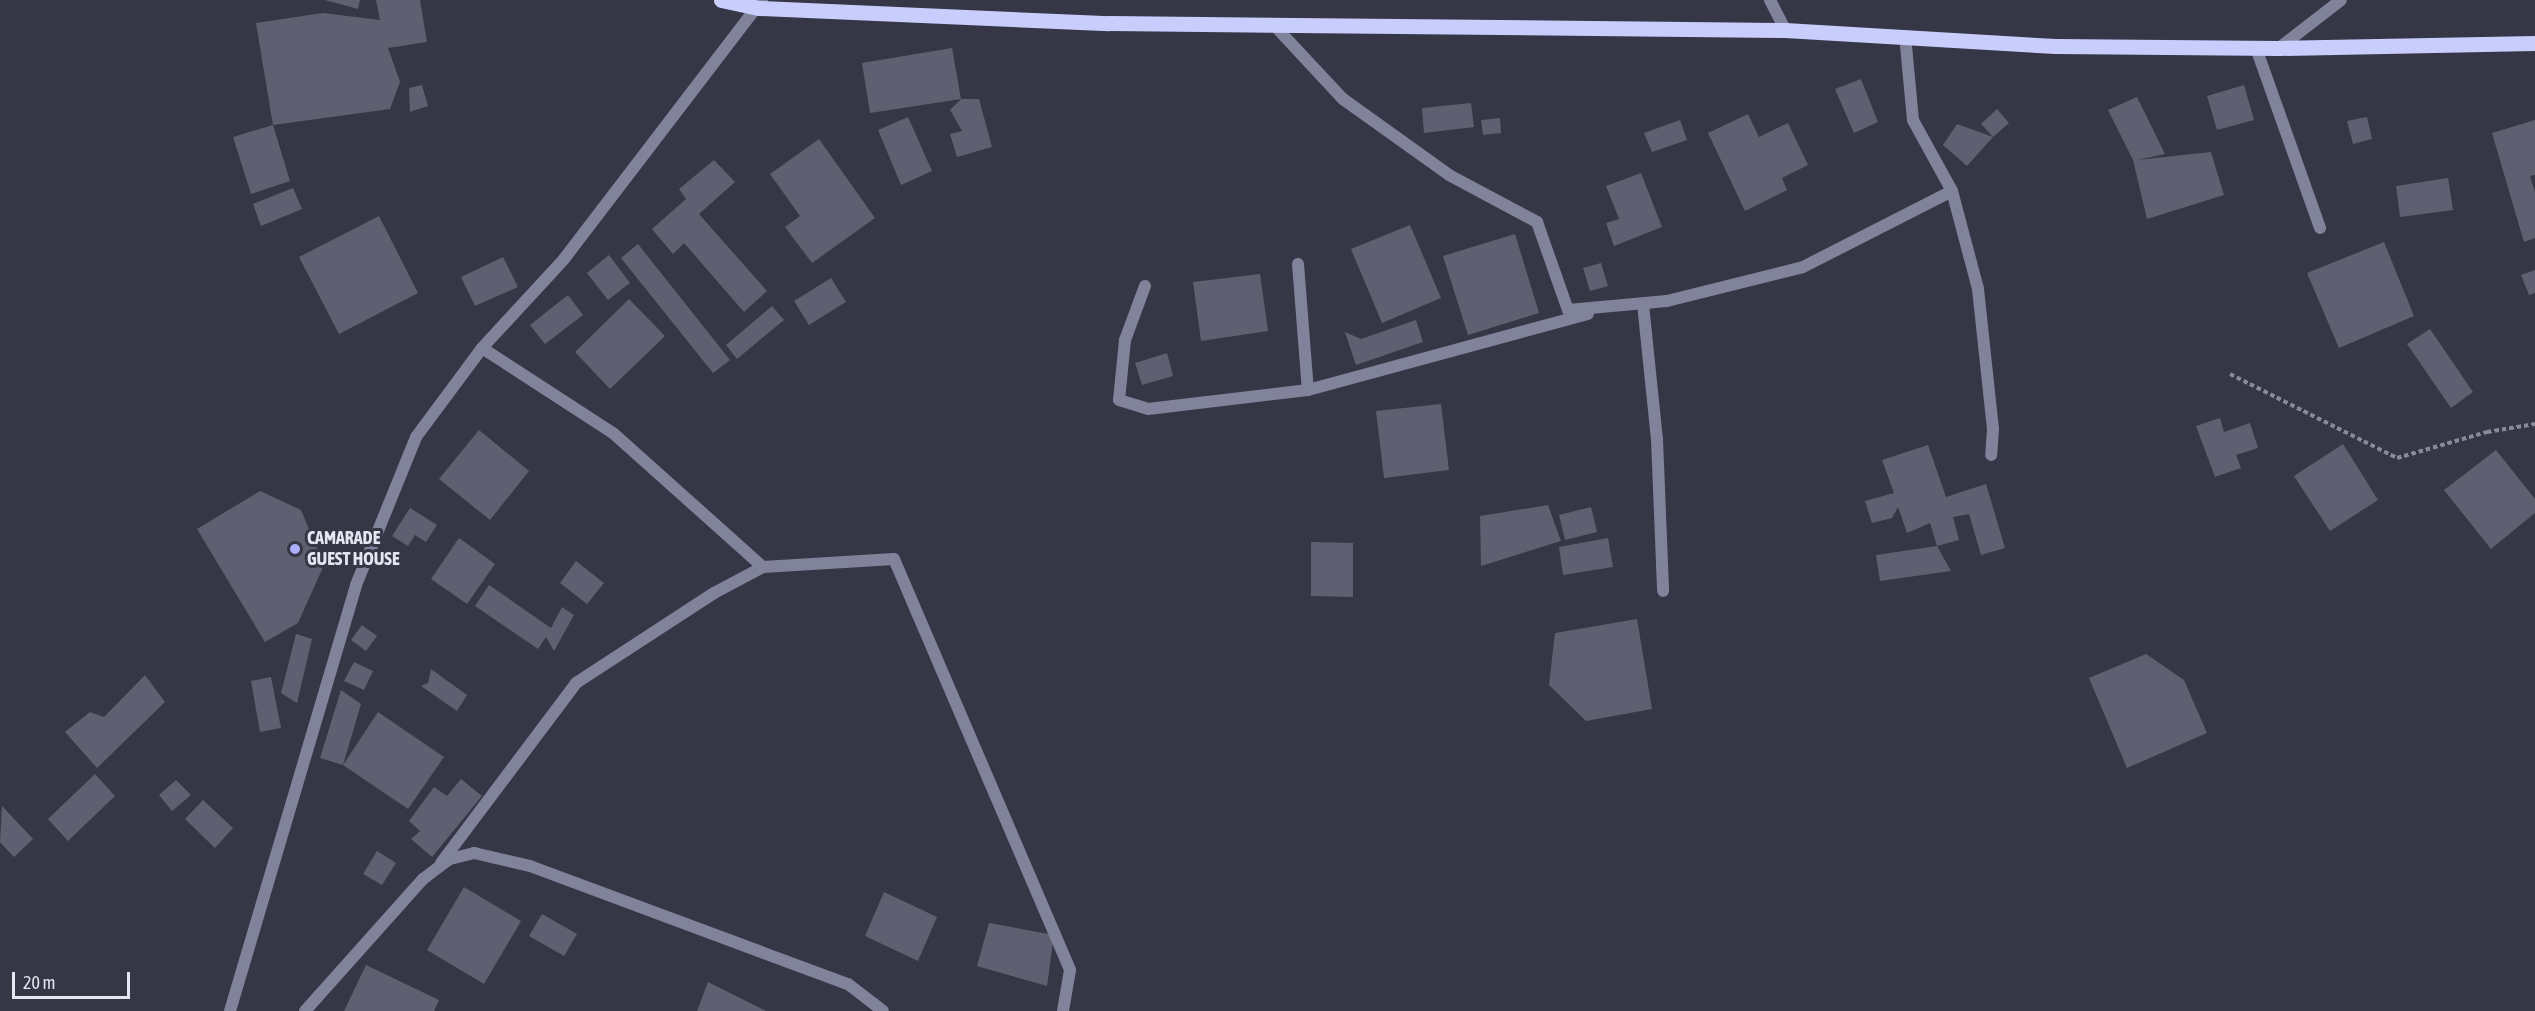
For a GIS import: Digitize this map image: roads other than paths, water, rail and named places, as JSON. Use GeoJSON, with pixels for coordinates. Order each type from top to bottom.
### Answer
{"type":"FeatureCollection","features":[{"type":"Feature","properties":{"kind":"main road"},"geometry":{"type":"LineString","coordinates":[[721,0],[1109,23],[1785,30],[2056,46],[2279,48],[2535,43]]}},
{"type":"Feature","properties":{"kind":"street"},"geometry":{"type":"LineString","coordinates":[[1770,0],[1785,30]]}},
{"type":"Feature","properties":{"kind":"street"},"geometry":{"type":"LineString","coordinates":[[2279,48],[2341,0]]}},
{"type":"Feature","properties":{"kind":"street"},"geometry":{"type":"LineString","coordinates":[[230,1011],[356,585],[416,437],[482,348],[564,259],[761,4]]}},
{"type":"Feature","properties":{"kind":"street"},"geometry":{"type":"LineString","coordinates":[[1273,24],[1343,99],[1449,175],[1537,222],[1568,310],[1643,304],[1803,267],[1952,191]]}},
{"type":"Feature","properties":{"kind":"street"},"geometry":{"type":"LineString","coordinates":[[1905,36],[1913,120],[1952,191],[1978,289],[1993,429],[1991,455]]}},
{"type":"Feature","properties":{"kind":"street"},"geometry":{"type":"LineString","coordinates":[[2256,48],[2320,228]]}},
{"type":"Feature","properties":{"kind":"street"},"geometry":{"type":"LineString","coordinates":[[1298,264],[1308,390]]}},
{"type":"Feature","properties":{"kind":"street"},"geometry":{"type":"LineString","coordinates":[[1144,286],[1125,340],[1119,400],[1148,409],[1308,390],[1618,306]]}},
{"type":"Feature","properties":{"kind":"street"},"geometry":{"type":"LineString","coordinates":[[1643,304],[1657,439],[1663,591]]}},
{"type":"Feature","properties":{"kind":"street"},"geometry":{"type":"LineString","coordinates":[[482,348],[613,433],[764,567]]}},
{"type":"Feature","properties":{"kind":"street"},"geometry":{"type":"LineString","coordinates":[[438,867],[576,683],[714,593],[764,567],[894,559],[1070,970],[1063,1011]]}},
{"type":"Feature","properties":{"kind":"street"},"geometry":{"type":"LineString","coordinates":[[305,1011],[423,879],[450,859],[474,853],[530,866],[848,984],[883,1011]]}},
{"type":"Feature","properties":{"kind":"place","name":"CAMARADE GUEST HOUSE"},"geometry":{"type":"Point","coordinates":[295,549]}}]}
